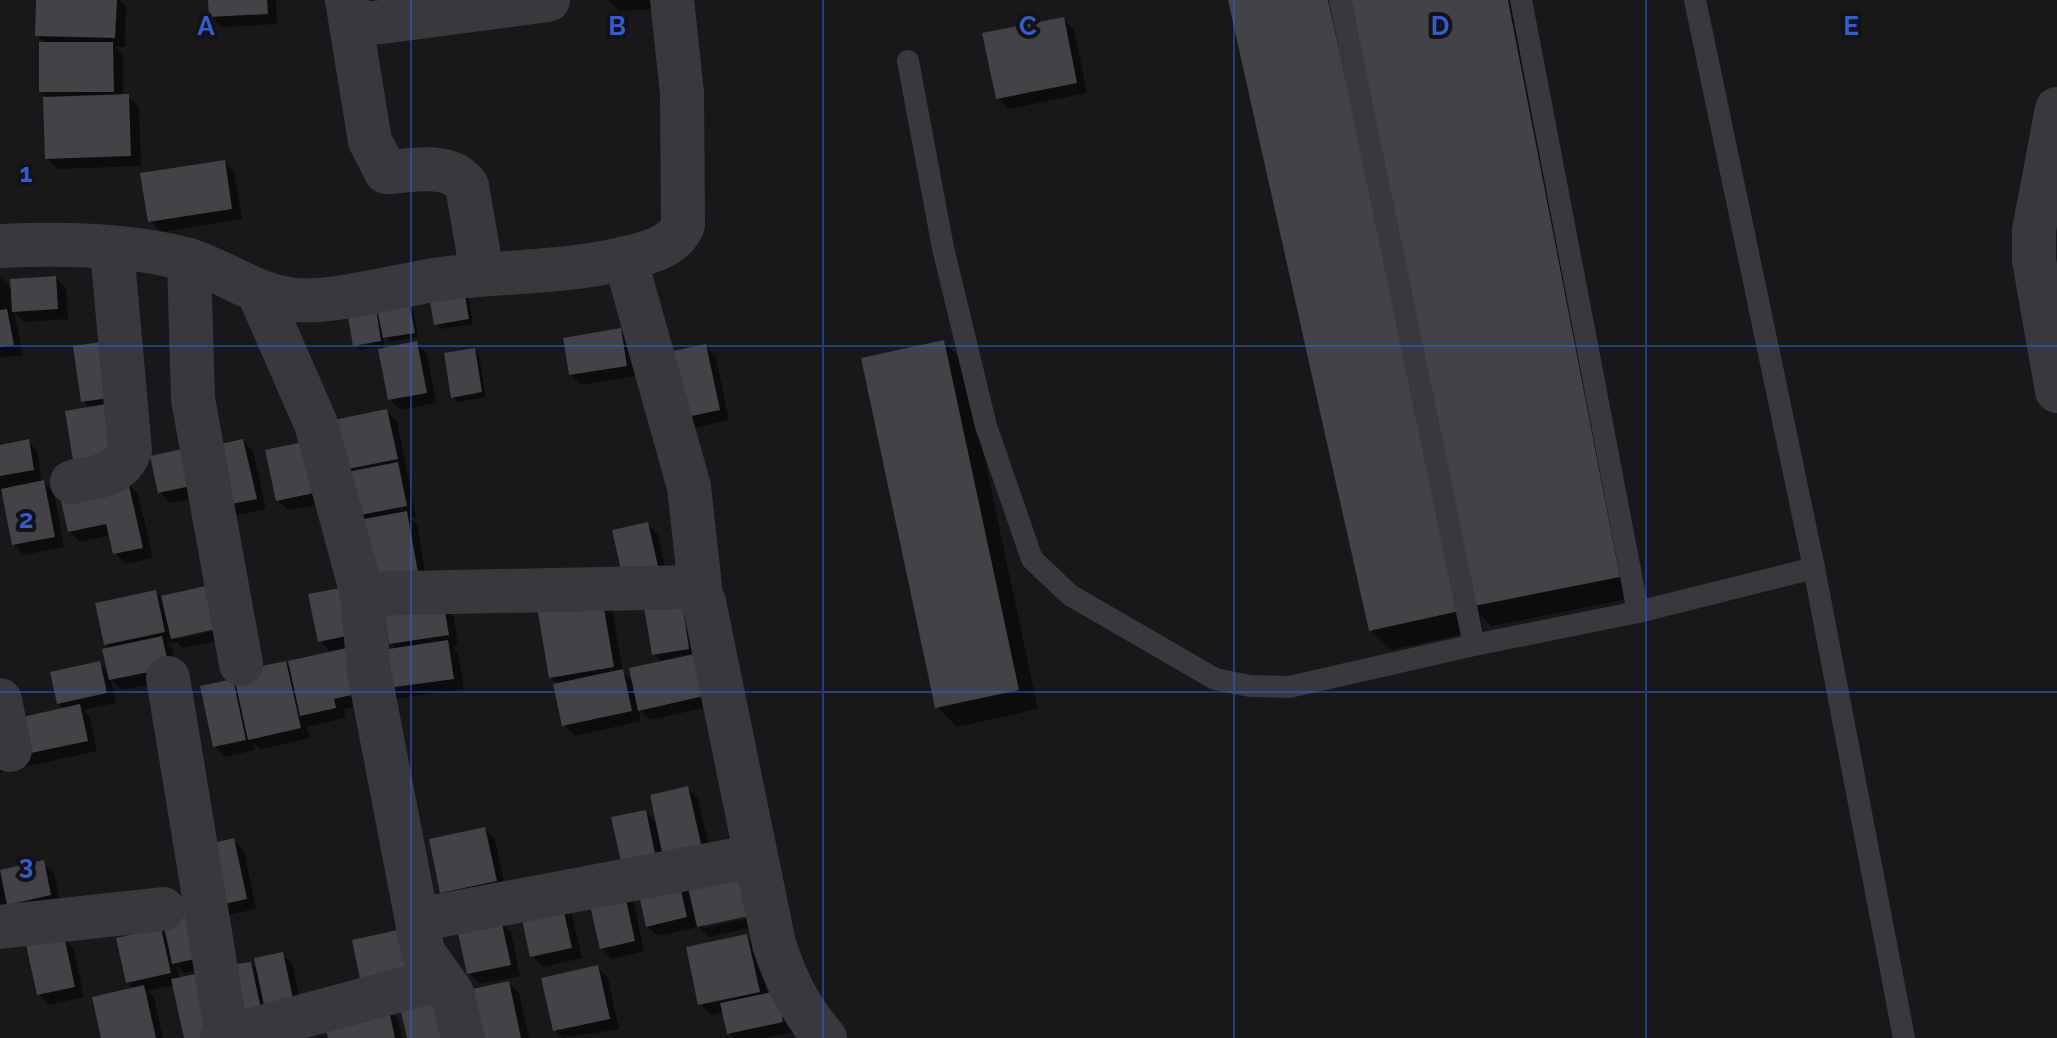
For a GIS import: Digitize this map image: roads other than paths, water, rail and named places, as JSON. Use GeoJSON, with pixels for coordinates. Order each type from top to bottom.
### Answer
{"type":"FeatureCollection","features":[{"type":"Feature","properties":{"kind":"street"},"geometry":{"type":"LineString","coordinates":[[482,273],[467,186],[461,177],[448,170],[386,172],[370,141],[349,13],[548,0]]}},
{"type":"Feature","properties":{"kind":"street"},"geometry":{"type":"LineString","coordinates":[[0,246],[39,244],[189,260],[258,291],[305,301],[482,273],[586,266],[662,247],[675,239],[683,225],[682,93],[672,0]]}},
{"type":"Feature","properties":{"kind":"street"},"geometry":{"type":"LineString","coordinates":[[2055,129],[2034,230],[2034,260],[2056,382]]}},
{"type":"Feature","properties":{"kind":"street"},"geometry":{"type":"LineString","coordinates":[[72,482],[113,473],[126,461],[130,450],[112,250]]}},
{"type":"Feature","properties":{"kind":"street"},"geometry":{"type":"LineString","coordinates":[[625,258],[689,487],[701,596],[755,856],[786,981],[805,1015],[825,1038]]}},
{"type":"Feature","properties":{"kind":"street"},"geometry":{"type":"LineString","coordinates":[[189,260],[193,399],[241,664]]}},
{"type":"Feature","properties":{"kind":"street"},"geometry":{"type":"LineString","coordinates":[[258,291],[316,424],[362,594],[367,661],[426,960],[455,999],[463,1038]]}},
{"type":"Feature","properties":{"kind":"street"},"geometry":{"type":"LineString","coordinates":[[362,594],[692,587],[701,596]]}},
{"type":"Feature","properties":{"kind":"street"},"geometry":{"type":"LineString","coordinates":[[168,678],[225,1037],[441,979]]}},
{"type":"Feature","properties":{"kind":"street"},"geometry":{"type":"LineString","coordinates":[[0,700],[10,750]]}},
{"type":"Feature","properties":{"kind":"street"},"geometry":{"type":"LineString","coordinates":[[417,920],[755,856]]}},
{"type":"Feature","properties":{"kind":"street"},"geometry":{"type":"LineString","coordinates":[[0,927],[163,909]]}},
{"type":"Feature","properties":{"kind":"lane"},"geometry":{"type":"LineString","coordinates":[[1340,0],[1474,645]]}},
{"type":"Feature","properties":{"kind":"lane"},"geometry":{"type":"LineString","coordinates":[[1521,0],[1638,612]]}},
{"type":"Feature","properties":{"kind":"lane"},"geometry":{"type":"LineString","coordinates":[[1695,0],[1814,568],[1904,1038]]}},
{"type":"Feature","properties":{"kind":"lane"},"geometry":{"type":"LineString","coordinates":[[908,61],[943,248],[986,426],[1032,559],[1070,595],[1215,679],[1250,686],[1289,687],[1638,612],[1814,568]]}}]}
